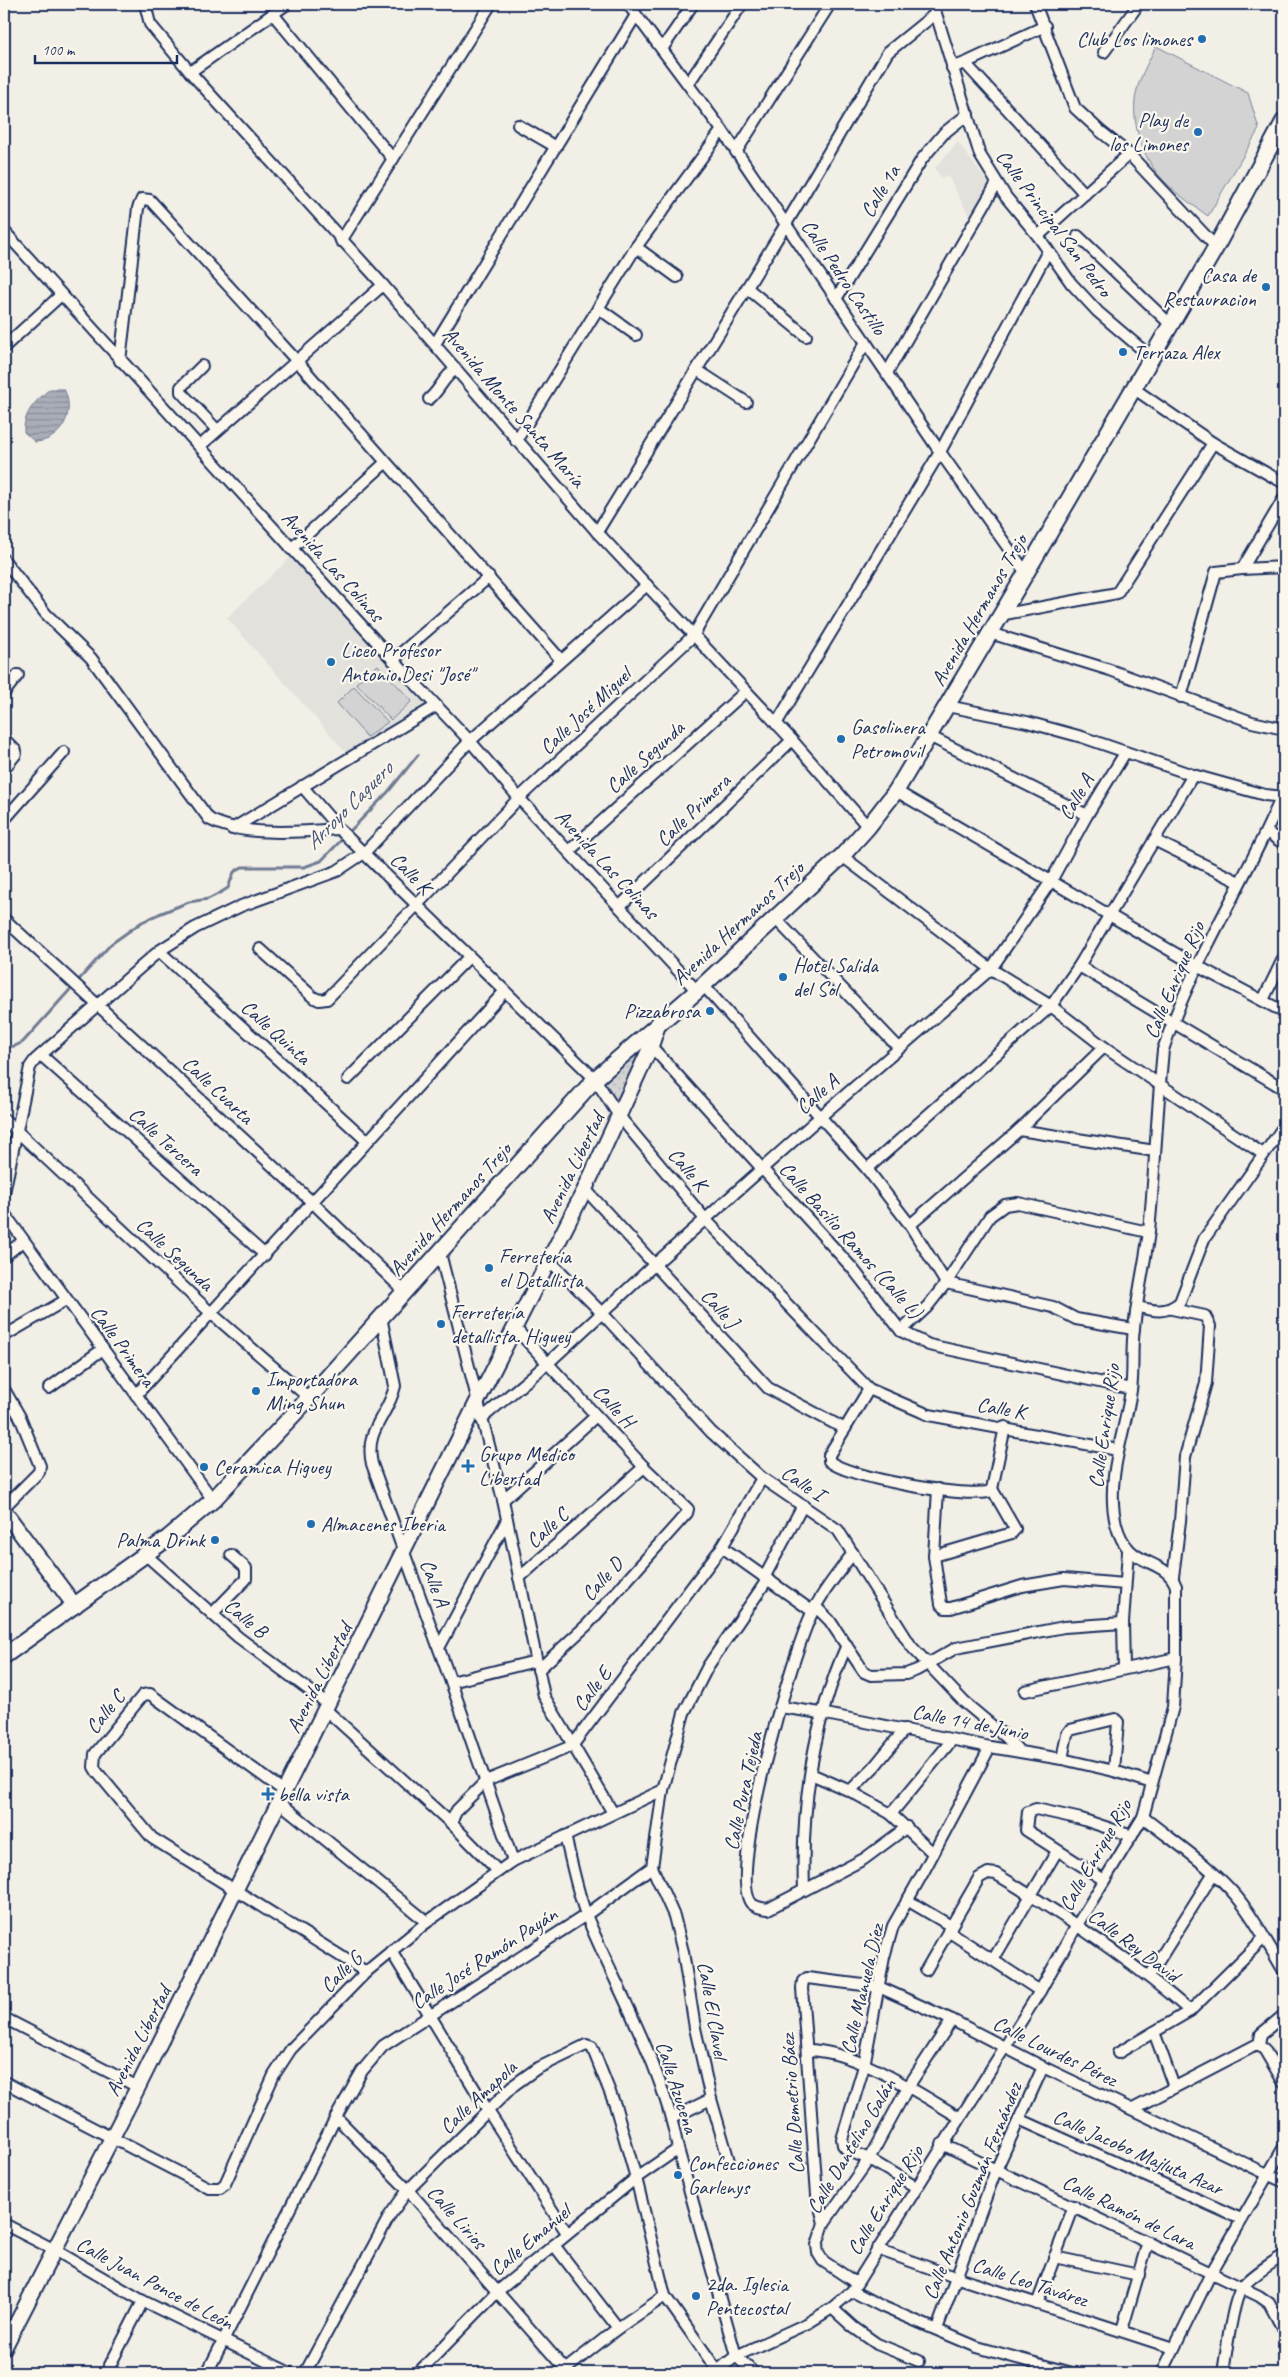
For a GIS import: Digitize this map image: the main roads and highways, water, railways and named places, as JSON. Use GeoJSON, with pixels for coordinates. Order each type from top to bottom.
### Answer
{"type":"FeatureCollection","features":[{"type":"Feature","properties":{"kind":"main road","name":"Avenida Hermanos Trejo"},"geometry":{"type":"LineString","coordinates":[[4,1656],[146,1554],[213,1500],[309,1398],[594,1079],[700,988],[842,856],[868,827],[896,791],[1026,574],[1216,247],[1284,121]]}},
{"type":"Feature","properties":{"kind":"waterway","name":"Arroyo Caguero"},"geometry":{"type":"LineString","coordinates":[[4,1047],[15,1046],[23,1042],[111,944],[142,922],[189,902],[208,899],[220,893],[228,888],[234,872],[242,867],[304,867],[321,861],[388,792],[418,755]]}},
{"type":"Feature","properties":{"kind":"place","name":"Club Los limones"},"geometry":{"type":"Point","coordinates":[1202,39]}},
{"type":"Feature","properties":{"kind":"place","name":"Play de los Limones"},"geometry":{"type":"Point","coordinates":[1198,132]}},
{"type":"Feature","properties":{"kind":"place","name":"Casa de Restauracion"},"geometry":{"type":"Point","coordinates":[1266,287]}},
{"type":"Feature","properties":{"kind":"place","name":"Terraza Alex"},"geometry":{"type":"Point","coordinates":[1123,352]}},
{"type":"Feature","properties":{"kind":"place","name":"Liceo Profesor Antonio Desi \"José\""},"geometry":{"type":"Point","coordinates":[331,662]}},
{"type":"Feature","properties":{"kind":"place","name":"Gasolinera Petromovil"},"geometry":{"type":"Point","coordinates":[841,739]}},
{"type":"Feature","properties":{"kind":"place","name":"Hotel Salida del Sol"},"geometry":{"type":"Point","coordinates":[783,977]}},
{"type":"Feature","properties":{"kind":"place","name":"Pizzabrosa"},"geometry":{"type":"Point","coordinates":[710,1011]}},
{"type":"Feature","properties":{"kind":"place","name":"Ferreteria el Detallista"},"geometry":{"type":"Point","coordinates":[489,1268]}},
{"type":"Feature","properties":{"kind":"place","name":"Ferretería detallista. Higuey"},"geometry":{"type":"Point","coordinates":[441,1324]}},
{"type":"Feature","properties":{"kind":"place","name":"Importadora Ming Shun"},"geometry":{"type":"Point","coordinates":[256,1391]}},
{"type":"Feature","properties":{"kind":"place","name":"Grupo Medico Libertad"},"geometry":{"type":"Point","coordinates":[468,1466]}},
{"type":"Feature","properties":{"kind":"place","name":"Ceramica Higuey"},"geometry":{"type":"Point","coordinates":[204,1467]}},
{"type":"Feature","properties":{"kind":"place","name":"Almacenes Iberia"},"geometry":{"type":"Point","coordinates":[311,1524]}},
{"type":"Feature","properties":{"kind":"place","name":"Palma Drink"},"geometry":{"type":"Point","coordinates":[215,1540]}},
{"type":"Feature","properties":{"kind":"place","name":"bella vista"},"geometry":{"type":"Point","coordinates":[268,1794]}},
{"type":"Feature","properties":{"kind":"place","name":"Confecciones Garlenys"},"geometry":{"type":"Point","coordinates":[678,2175]}},
{"type":"Feature","properties":{"kind":"place","name":"2da. Iglesia Pentecostal"},"geometry":{"type":"Point","coordinates":[696,2296]}}]}
